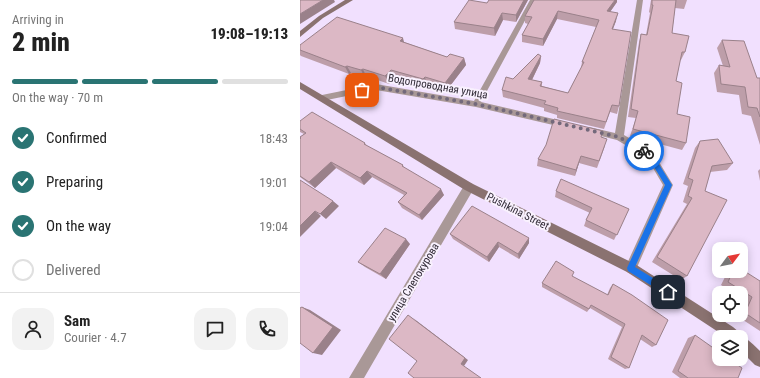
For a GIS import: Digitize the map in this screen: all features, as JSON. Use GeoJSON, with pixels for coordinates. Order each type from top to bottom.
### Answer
{"type":"FeatureCollection","features":[{"type":"Feature","properties":{"kind":"street"},"geometry":{"type":"LineString","coordinates":[[300,35],[321,17],[350,0]]}},
{"type":"Feature","properties":{"kind":"street"},"geometry":{"type":"LineString","coordinates":[[476,104],[533,0]]}},
{"type":"Feature","properties":{"kind":"street"},"geometry":{"type":"LineString","coordinates":[[619,137],[640,0]]}},
{"type":"Feature","properties":{"kind":"street","name":"Pushkina Street"},"geometry":{"type":"LineString","coordinates":[[300,85],[469,187],[631,268],[727,330]]}},
{"type":"Feature","properties":{"kind":"street","name":"Водопроводная улица"},"geometry":{"type":"LineString","coordinates":[[322,98],[376,87],[476,104],[619,137],[650,155],[668,185],[631,268]]}},
{"type":"Feature","properties":{"kind":"street","name":"улица Слепокурова"},"geometry":{"type":"LineString","coordinates":[[356,378],[469,187]]}},
{"type":"Feature","properties":{"kind":"street"},"geometry":{"type":"LineString","coordinates":[[748,349],[760,360]]}},
{"type":"Feature","properties":{"kind":"building"},"geometry":{"type":"Polygon","coordinates":[[[300,0],[323,0],[300,14],[300,0]]]}},
{"type":"Feature","properties":{"kind":"building"},"geometry":{"type":"Polygon","coordinates":[[[469,0],[487,3],[489,0],[524,0],[516,15],[502,13],[494,28],[454,22],[469,0]]]}},
{"type":"Feature","properties":{"kind":"building"},"geometry":{"type":"Polygon","coordinates":[[[534,0],[615,0],[607,11],[618,13],[612,29],[631,32],[619,106],[612,105],[606,122],[557,111],[558,108],[544,104],[546,101],[502,90],[506,77],[513,79],[538,54],[541,56],[528,79],[542,82],[540,86],[568,93],[584,62],[582,62],[599,20],[558,11],[543,39],[522,35],[532,17],[525,16],[534,0]]]}},
{"type":"Feature","properties":{"kind":"building"},"geometry":{"type":"Polygon","coordinates":[[[652,0],[676,0],[672,33],[689,36],[685,52],[682,52],[676,81],[682,83],[677,114],[690,117],[686,143],[633,129],[638,111],[631,109],[641,34],[647,35],[653,5],[652,0]]]}},
{"type":"Feature","properties":{"kind":"building"},"geometry":{"type":"Polygon","coordinates":[[[337,17],[403,38],[400,41],[447,57],[450,54],[464,58],[445,83],[425,77],[423,79],[391,70],[385,76],[363,69],[361,70],[347,66],[345,67],[300,50],[300,45],[337,17]]]}},
{"type":"Feature","properties":{"kind":"building"},"geometry":{"type":"Polygon","coordinates":[[[722,40],[744,41],[757,78],[760,78],[760,117],[757,108],[748,107],[745,87],[721,84],[719,65],[730,67],[722,40]]]}},
{"type":"Feature","properties":{"kind":"building"},"geometry":{"type":"Polygon","coordinates":[[[312,112],[441,189],[419,215],[398,202],[407,193],[367,171],[360,178],[331,162],[309,182],[300,176],[300,137],[306,133],[300,129],[300,121],[312,112]]]}},
{"type":"Feature","properties":{"kind":"building"},"geometry":{"type":"Polygon","coordinates":[[[554,119],[603,131],[601,137],[607,139],[599,161],[581,156],[576,170],[538,159],[546,145],[554,119]]]}},
{"type":"Feature","properties":{"kind":"building"},"geometry":{"type":"Polygon","coordinates":[[[718,139],[733,163],[712,166],[705,191],[727,200],[687,276],[657,257],[692,198],[688,196],[693,180],[688,178],[700,141],[718,139]]]}},
{"type":"Feature","properties":{"kind":"building"},"geometry":{"type":"Polygon","coordinates":[[[561,179],[629,209],[617,235],[586,220],[592,208],[556,191],[561,179]]]}},
{"type":"Feature","properties":{"kind":"building"},"geometry":{"type":"Polygon","coordinates":[[[300,180],[333,201],[320,214],[315,211],[300,226],[300,180]]]}},
{"type":"Feature","properties":{"kind":"building"},"geometry":{"type":"Polygon","coordinates":[[[472,206],[529,238],[518,254],[498,242],[487,257],[450,234],[472,206]]]}},
{"type":"Feature","properties":{"kind":"building"},"geometry":{"type":"Polygon","coordinates":[[[385,228],[406,239],[380,274],[358,262],[385,228]]]}},
{"type":"Feature","properties":{"kind":"building"},"geometry":{"type":"Polygon","coordinates":[[[556,261],[574,272],[572,276],[608,295],[613,284],[632,295],[668,320],[656,345],[642,335],[629,368],[611,357],[625,324],[591,305],[589,309],[542,283],[556,261]]]}},
{"type":"Feature","properties":{"kind":"building"},"geometry":{"type":"Polygon","coordinates":[[[748,273],[760,281],[760,323],[748,315],[748,306],[752,297],[748,294],[748,286],[734,286],[728,282],[730,278],[748,278],[748,273]]]}},
{"type":"Feature","properties":{"kind":"building"},"geometry":{"type":"Polygon","coordinates":[[[302,307],[333,327],[313,353],[300,343],[300,308],[302,307]]]}},
{"type":"Feature","properties":{"kind":"building"},"geometry":{"type":"Polygon","coordinates":[[[408,315],[465,358],[461,364],[481,378],[414,378],[408,373],[417,361],[389,339],[408,315]]]}},
{"type":"Feature","properties":{"kind":"building"},"geometry":{"type":"Polygon","coordinates":[[[695,335],[712,347],[712,366],[739,366],[742,368],[738,378],[688,378],[678,371],[695,335]]]}},
{"type":"Feature","properties":{"kind":"way so far"},"geometry":{"type":"LineString","coordinates":[[362,90],[376,87],[476,104],[619,137],[644,151]]}},
{"type":"Feature","properties":{"kind":"route"},"geometry":{"type":"LineString","coordinates":[[644,151],[650,155],[668,185],[631,268],[668,292]]}}]}
